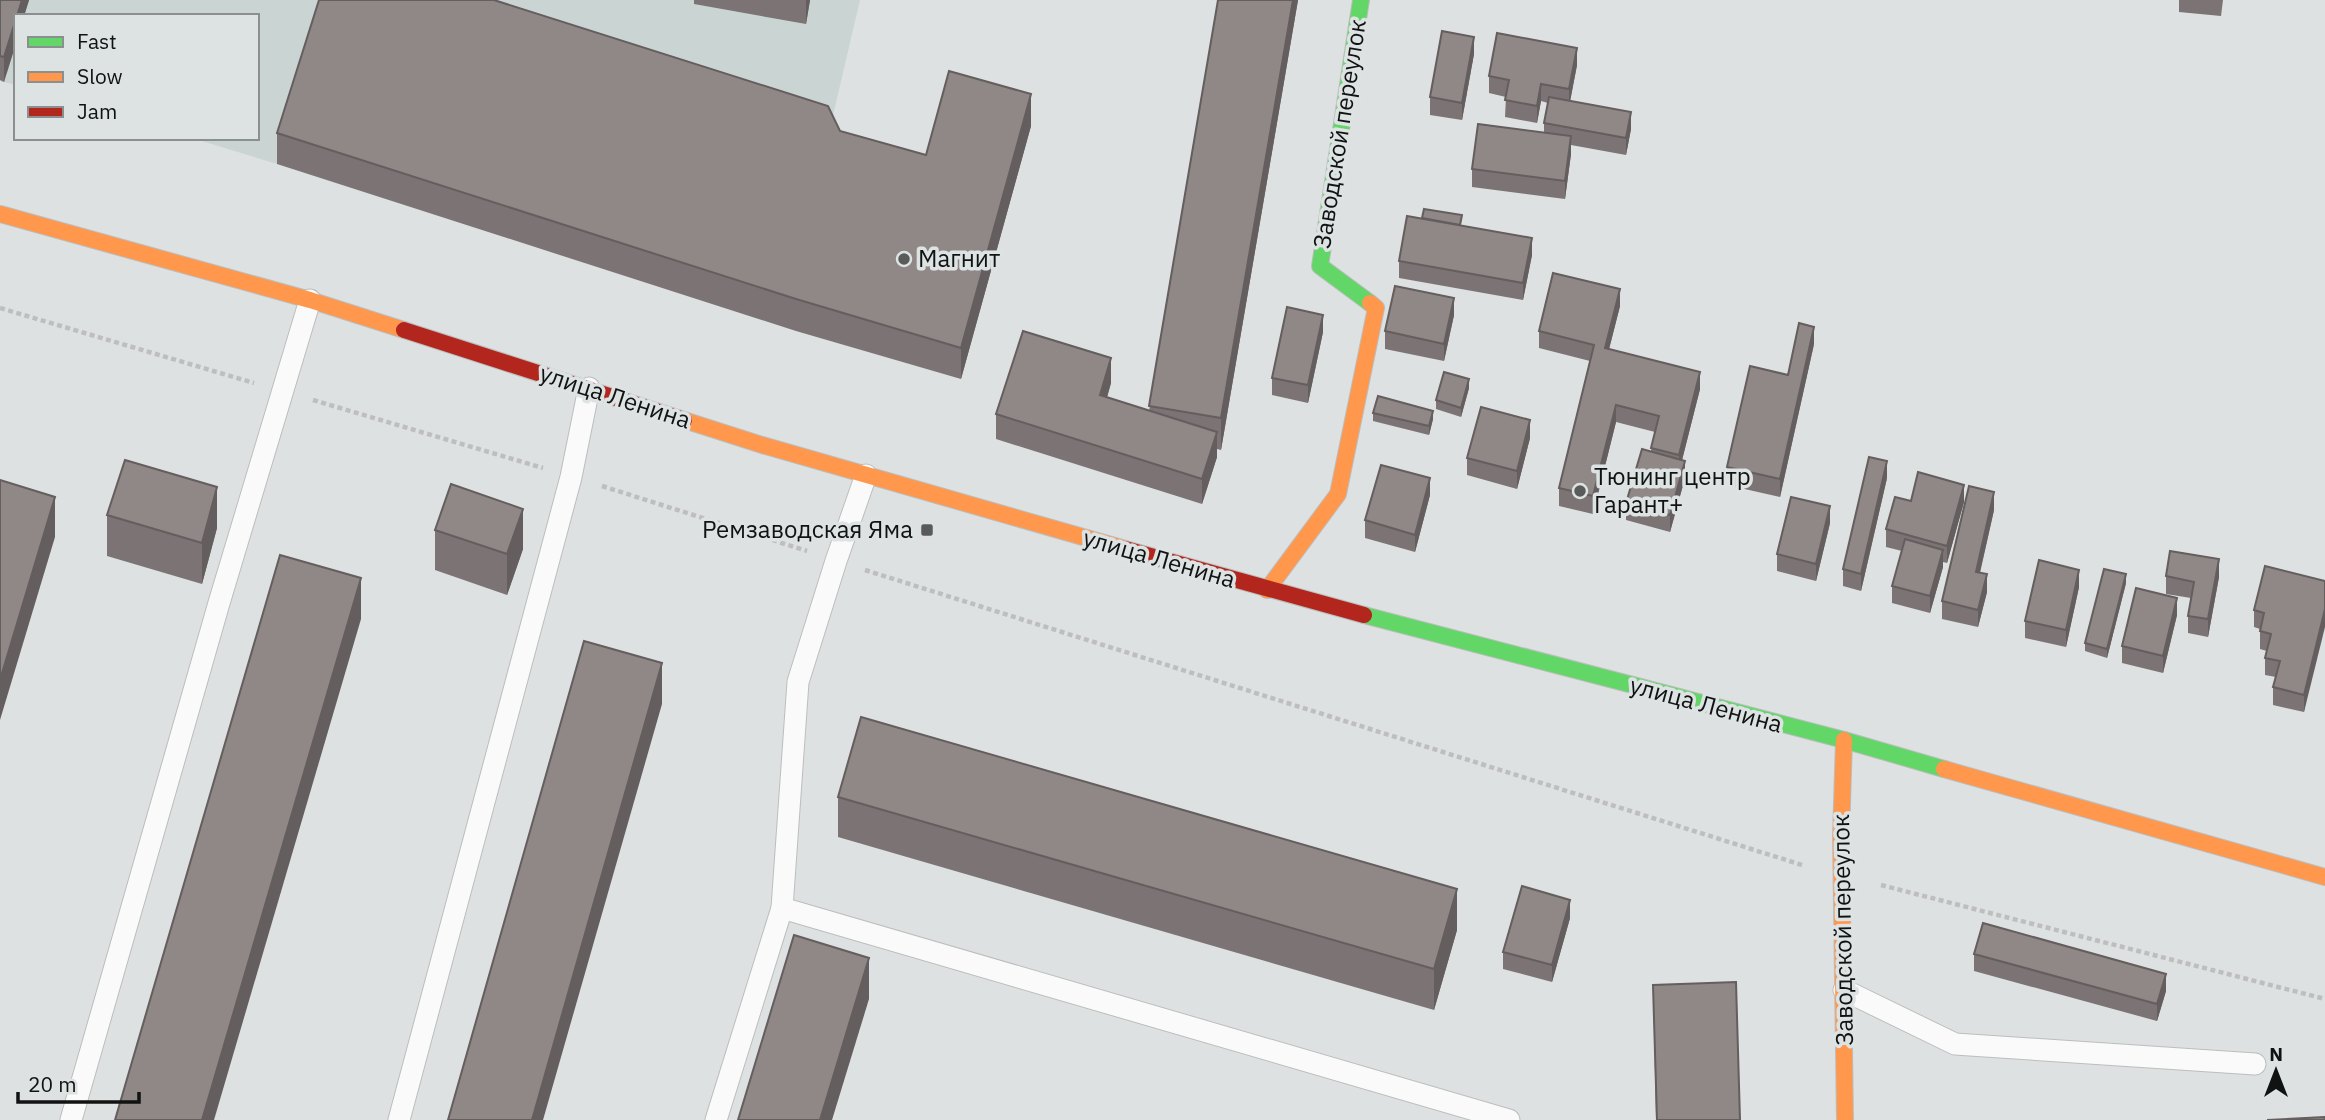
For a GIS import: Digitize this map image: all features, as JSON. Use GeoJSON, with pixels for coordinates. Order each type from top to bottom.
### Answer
{"type":"FeatureCollection","features":[{"type":"Feature","properties":{"kind":"street","name":"Заводской переулок"},"geometry":{"type":"LineString","coordinates":[[1267,590],[1338,494],[1376,308],[1320,266],[1361,0]]}},
{"type":"Feature","properties":{"kind":"street","name":"улица Ленина"},"geometry":{"type":"LineString","coordinates":[[0,214],[310,300],[762,445],[1267,590],[1844,740],[2325,877]]}},
{"type":"Feature","properties":{"kind":"street","name":"Заводской переулок"},"geometry":{"type":"LineString","coordinates":[[1844,740],[1842,875],[1845,1120]]}},
{"type":"Feature","properties":{"kind":"lane"},"geometry":{"type":"LineString","coordinates":[[71,1120],[219,603],[310,300]]}},
{"type":"Feature","properties":{"kind":"lane"},"geometry":{"type":"LineString","coordinates":[[399,1120],[571,477],[589,388]]}},
{"type":"Feature","properties":{"kind":"lane"},"geometry":{"type":"LineString","coordinates":[[716,1120],[782,908],[798,682],[866,475]]}},
{"type":"Feature","properties":{"kind":"lane"},"geometry":{"type":"LineString","coordinates":[[782,908],[1509,1120]]}},
{"type":"Feature","properties":{"kind":"lane"},"geometry":{"type":"LineString","coordinates":[[1844,990],[1955,1044],[2255,1065]]}},
{"type":"Feature","properties":{"kind":"path"},"geometry":{"type":"LineString","coordinates":[[0,308],[571,477],[1791,862],[2325,999]]}},
{"type":"Feature","properties":{"kind":"shaded area"},"geometry":{"type":"Polygon","coordinates":[[[0,0],[860,0],[828,137],[277,164],[199,140],[259,140],[259,14],[14,14],[14,84],[0,81],[0,0]]]}},
{"type":"Feature","properties":{"kind":"building"},"geometry":{"type":"Polygon","coordinates":[[[0,0],[22,0],[18,14],[14,14],[14,25],[4,57],[0,56],[0,0]]]}},
{"type":"Feature","properties":{"kind":"building"},"geometry":{"type":"Polygon","coordinates":[[[319,0],[494,0],[828,106],[840,131],[926,155],[949,71],[1031,94],[961,348],[796,299],[277,133],[319,0]]]}},
{"type":"Feature","properties":{"kind":"building"},"geometry":{"type":"Polygon","coordinates":[[[1218,0],[1293,0],[1221,418],[1149,406],[1218,0]]]}},
{"type":"Feature","properties":{"kind":"building"},"geometry":{"type":"Polygon","coordinates":[[[1442,31],[1474,37],[1462,103],[1430,97],[1442,31]]]}},
{"type":"Feature","properties":{"kind":"building"},"geometry":{"type":"Polygon","coordinates":[[[1497,33],[1577,48],[1569,89],[1541,84],[1537,106],[1505,100],[1509,80],[1489,76],[1497,33]]]}},
{"type":"Feature","properties":{"kind":"building"},"geometry":{"type":"Polygon","coordinates":[[[1549,97],[1631,112],[1626,138],[1544,123],[1549,97]]]}},
{"type":"Feature","properties":{"kind":"building"},"geometry":{"type":"Polygon","coordinates":[[[1478,124],[1571,136],[1565,181],[1472,169],[1478,124]]]}},
{"type":"Feature","properties":{"kind":"building"},"geometry":{"type":"Polygon","coordinates":[[[1424,209],[1462,215],[1460,225],[1422,218],[1424,209]]]}},
{"type":"Feature","properties":{"kind":"building"},"geometry":{"type":"Polygon","coordinates":[[[1407,216],[1532,238],[1523,283],[1399,261],[1407,216]]]}},
{"type":"Feature","properties":{"kind":"building"},"geometry":{"type":"Polygon","coordinates":[[[1553,273],[1620,289],[1605,348],[1700,372],[1679,455],[1651,448],[1659,416],[1616,405],[1593,496],[1559,488],[1594,345],[1539,331],[1553,273]]]}},
{"type":"Feature","properties":{"kind":"building"},"geometry":{"type":"Polygon","coordinates":[[[1395,286],[1454,298],[1444,344],[1385,331],[1395,286]]]}},
{"type":"Feature","properties":{"kind":"building"},"geometry":{"type":"Polygon","coordinates":[[[1287,307],[1323,315],[1308,385],[1272,378],[1287,307]]]}},
{"type":"Feature","properties":{"kind":"building"},"geometry":{"type":"Polygon","coordinates":[[[1799,323],[1814,327],[1780,479],[1727,467],[1750,366],[1788,375],[1799,323]]]}},
{"type":"Feature","properties":{"kind":"building"},"geometry":{"type":"Polygon","coordinates":[[[1023,331],[1111,358],[1100,395],[1217,432],[1202,479],[996,414],[1023,331]]]}},
{"type":"Feature","properties":{"kind":"building"},"geometry":{"type":"Polygon","coordinates":[[[1444,372],[1469,379],[1461,408],[1436,400],[1444,372]]]}},
{"type":"Feature","properties":{"kind":"building"},"geometry":{"type":"Polygon","coordinates":[[[1378,396],[1433,411],[1429,426],[1373,413],[1378,396]]]}},
{"type":"Feature","properties":{"kind":"building"},"geometry":{"type":"Polygon","coordinates":[[[1481,407],[1530,420],[1517,471],[1467,458],[1481,407]]]}},
{"type":"Feature","properties":{"kind":"building"},"geometry":{"type":"Polygon","coordinates":[[[1642,449],[1685,461],[1670,515],[1626,503],[1642,449]]]}},
{"type":"Feature","properties":{"kind":"building"},"geometry":{"type":"Polygon","coordinates":[[[1869,457],[1887,461],[1861,574],[1843,569],[1869,457]]]}},
{"type":"Feature","properties":{"kind":"building"},"geometry":{"type":"Polygon","coordinates":[[[125,460],[217,487],[202,543],[107,515],[125,460]]]}},
{"type":"Feature","properties":{"kind":"building"},"geometry":{"type":"Polygon","coordinates":[[[1381,465],[1430,478],[1415,535],[1365,520],[1381,465]]]}},
{"type":"Feature","properties":{"kind":"building"},"geometry":{"type":"Polygon","coordinates":[[[1918,472],[1964,485],[1947,546],[1886,529],[1895,497],[1911,501],[1918,472]]]}},
{"type":"Feature","properties":{"kind":"building"},"geometry":{"type":"Polygon","coordinates":[[[0,480],[55,497],[0,680],[0,480]]]}},
{"type":"Feature","properties":{"kind":"building"},"geometry":{"type":"Polygon","coordinates":[[[451,484],[523,509],[507,554],[435,530],[451,484]]]}},
{"type":"Feature","properties":{"kind":"building"},"geometry":{"type":"Polygon","coordinates":[[[1969,486],[1994,492],[1976,572],[1987,574],[1978,610],[1942,601],[1969,486]]]}},
{"type":"Feature","properties":{"kind":"building"},"geometry":{"type":"Polygon","coordinates":[[[1791,497],[1830,506],[1816,564],[1777,554],[1791,497]]]}},
{"type":"Feature","properties":{"kind":"building"},"geometry":{"type":"Polygon","coordinates":[[[1905,539],[1943,550],[1930,596],[1892,586],[1905,539]]]}},
{"type":"Feature","properties":{"kind":"building"},"geometry":{"type":"Polygon","coordinates":[[[2170,551],[2219,559],[2208,619],[2188,616],[2194,582],[2166,576],[2170,551]]]}},
{"type":"Feature","properties":{"kind":"building"},"geometry":{"type":"Polygon","coordinates":[[[280,555],[361,578],[202,1120],[115,1120],[280,555]]]}},
{"type":"Feature","properties":{"kind":"building"},"geometry":{"type":"Polygon","coordinates":[[[2039,560],[2079,570],[2066,630],[2025,621],[2039,560]]]}},
{"type":"Feature","properties":{"kind":"building"},"geometry":{"type":"Polygon","coordinates":[[[2265,566],[2325,581],[2325,609],[2304,695],[2273,687],[2280,661],[2265,658],[2271,634],[2260,631],[2264,613],[2254,610],[2265,566]]]}},
{"type":"Feature","properties":{"kind":"building"},"geometry":{"type":"Polygon","coordinates":[[[2104,569],[2126,574],[2107,649],[2085,643],[2104,569]]]}},
{"type":"Feature","properties":{"kind":"building"},"geometry":{"type":"Polygon","coordinates":[[[2136,588],[2177,598],[2163,656],[2122,646],[2136,588]]]}},
{"type":"Feature","properties":{"kind":"building"},"geometry":{"type":"Polygon","coordinates":[[[584,641],[662,663],[532,1120],[448,1120],[584,641]]]}},
{"type":"Feature","properties":{"kind":"building"},"geometry":{"type":"Polygon","coordinates":[[[861,717],[1457,889],[1434,969],[838,797],[861,717]]]}},
{"type":"Feature","properties":{"kind":"building"},"geometry":{"type":"Polygon","coordinates":[[[1522,886],[1570,900],[1552,965],[1503,952],[1522,886]]]}},
{"type":"Feature","properties":{"kind":"building"},"geometry":{"type":"Polygon","coordinates":[[[1983,923],[2166,974],[2157,1004],[1974,954],[1983,923]]]}},
{"type":"Feature","properties":{"kind":"building"},"geometry":{"type":"Polygon","coordinates":[[[794,935],[869,958],[820,1120],[738,1120],[794,935]]]}},
{"type":"Feature","properties":{"kind":"building"},"geometry":{"type":"Polygon","coordinates":[[[1736,982],[1740,1120],[1657,1120],[1653,985],[1736,982]]]}},
{"type":"Feature","properties":{"kind":"building"},"geometry":{"type":"Polygon","coordinates":[[[2325,1117],[2325,1120],[2267,1120],[2325,1117]]]}},
{"type":"Feature","properties":{"kind":"traffic: fast"},"geometry":{"type":"LineString","coordinates":[[1361,0],[1320,266],[1370,303]]}},
{"type":"Feature","properties":{"kind":"traffic: fast"},"geometry":{"type":"LineString","coordinates":[[1364,615],[1844,740],[1944,769]]}},
{"type":"Feature","properties":{"kind":"traffic: slow"},"geometry":{"type":"LineString","coordinates":[[0,214],[310,300],[404,330]]}},
{"type":"Feature","properties":{"kind":"traffic: slow"},"geometry":{"type":"LineString","coordinates":[[1267,590],[1338,494],[1376,308],[1370,303]]}},
{"type":"Feature","properties":{"kind":"traffic: slow"},"geometry":{"type":"LineString","coordinates":[[684,420],[1125,549]]}},
{"type":"Feature","properties":{"kind":"traffic: slow"},"geometry":{"type":"LineString","coordinates":[[1844,740],[1841,836],[1845,1120]]}},
{"type":"Feature","properties":{"kind":"traffic: slow"},"geometry":{"type":"LineString","coordinates":[[1944,769],[2325,877]]}},
{"type":"Feature","properties":{"kind":"traffic: jam"},"geometry":{"type":"LineString","coordinates":[[404,330],[684,420]]}},
{"type":"Feature","properties":{"kind":"traffic: jam"},"geometry":{"type":"LineString","coordinates":[[1125,549],[1364,615]]}},
{"type":"Feature","properties":{"kind":"place","name":"Магнит"},"geometry":{"type":"Point","coordinates":[904,259]}},
{"type":"Feature","properties":{"kind":"place","name":"Тюнинг центр Гарант+"},"geometry":{"type":"Point","coordinates":[1580,491]}},
{"type":"Feature","properties":{"kind":"place","name":"Ремзаводская Яма"},"geometry":{"type":"Point","coordinates":[927,530]}}]}
